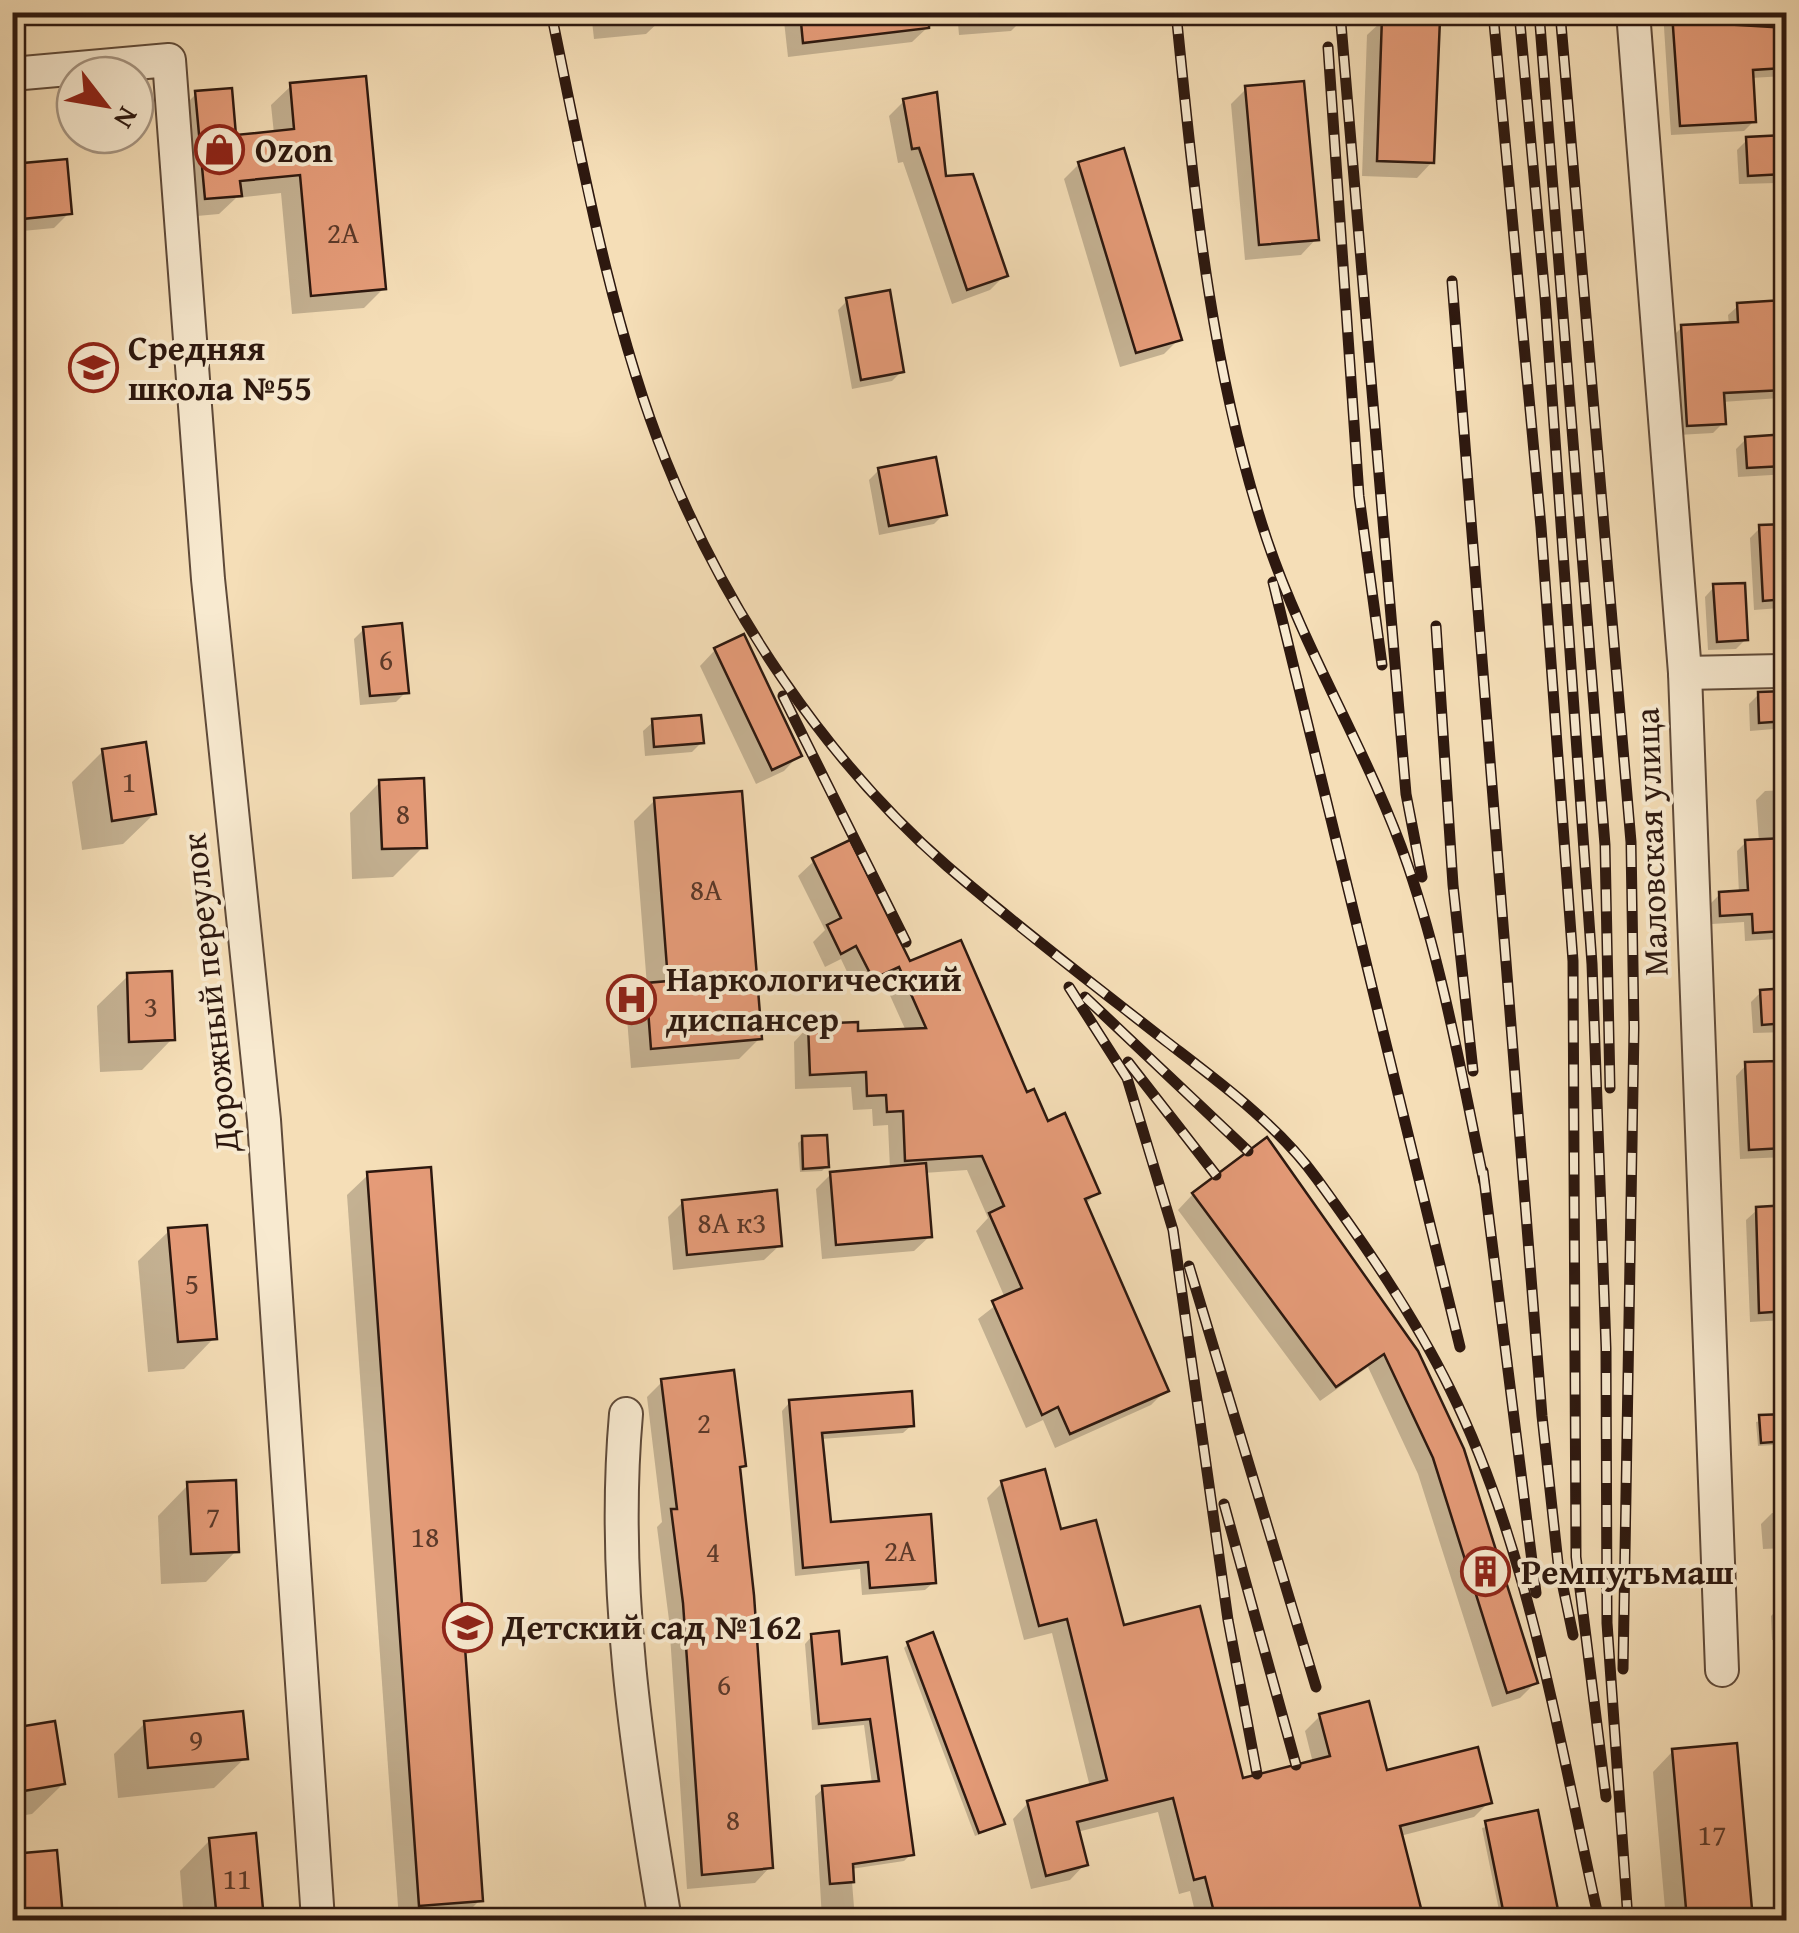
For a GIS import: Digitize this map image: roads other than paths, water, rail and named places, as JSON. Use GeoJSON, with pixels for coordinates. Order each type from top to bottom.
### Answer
{"type":"FeatureCollection","features":[{"type":"Feature","properties":{"kind":"street","name":"Маловская улица"},"geometry":{"type":"LineString","coordinates":[[1633,12],[1684,673],[1722,1670]]}},
{"type":"Feature","properties":{"kind":"street","name":"Дорожный переулок"},"geometry":{"type":"LineString","coordinates":[[12,74],[169,60],[208,579],[264,1120],[318,1920]]}},
{"type":"Feature","properties":{"kind":"street"},"geometry":{"type":"LineString","coordinates":[[1684,673],[1786,672]]}},
{"type":"Feature","properties":{"kind":"street"},"geometry":{"type":"LineString","coordinates":[[626,1414],[619,1492],[626,1626],[643,1789],[664,1920]]}},
{"type":"Feature","properties":{"kind":"railway"},"geometry":{"type":"LineString","coordinates":[[551,12],[599,240],[646,408],[690,517],[749,627],[783,680],[860,779],[947,866],[1227,1089],[1284,1140],[1371,1255],[1436,1362],[1478,1452],[1522,1583],[1556,1718],[1599,1920]]}},
{"type":"Feature","properties":{"kind":"railway"},"geometry":{"type":"LineString","coordinates":[[1176,12],[1207,279],[1247,476],[1282,582],[1375,784],[1408,866],[1442,983],[1484,1182]]}},
{"type":"Feature","properties":{"kind":"railway"},"geometry":{"type":"LineString","coordinates":[[1340,12],[1406,794],[1422,877]]}},
{"type":"Feature","properties":{"kind":"railway"},"geometry":{"type":"LineString","coordinates":[[1493,12],[1541,527],[1573,961],[1576,1557],[1606,1797]]}},
{"type":"Feature","properties":{"kind":"railway"},"geometry":{"type":"LineString","coordinates":[[1519,12],[1545,297],[1592,964],[1606,1348],[1607,1623],[1628,1920]]}},
{"type":"Feature","properties":{"kind":"railway"},"geometry":{"type":"LineString","coordinates":[[1539,12],[1605,845],[1610,1088]]}},
{"type":"Feature","properties":{"kind":"railway"},"geometry":{"type":"LineString","coordinates":[[1560,12],[1631,842],[1634,1028],[1623,1669]]}},
{"type":"Feature","properties":{"kind":"railway"},"geometry":{"type":"LineString","coordinates":[[1328,47],[1359,496],[1382,665]]}},
{"type":"Feature","properties":{"kind":"railway"},"geometry":{"type":"LineString","coordinates":[[1452,281],[1542,1416],[1558,1563],[1573,1635]]}},
{"type":"Feature","properties":{"kind":"railway"},"geometry":{"type":"LineString","coordinates":[[1273,582],[1460,1347]]}},
{"type":"Feature","properties":{"kind":"railway"},"geometry":{"type":"LineString","coordinates":[[1436,626],[1453,885],[1473,1071]]}},
{"type":"Feature","properties":{"kind":"railway"},"geometry":{"type":"LineString","coordinates":[[783,696],[906,942]]}},
{"type":"Feature","properties":{"kind":"railway"},"geometry":{"type":"LineString","coordinates":[[1069,987],[1127,1078],[1173,1230],[1228,1620],[1257,1774]]}},
{"type":"Feature","properties":{"kind":"railway"},"geometry":{"type":"LineString","coordinates":[[1085,997],[1248,1151]]}},
{"type":"Feature","properties":{"kind":"railway"},"geometry":{"type":"LineString","coordinates":[[1128,1062],[1216,1175]]}},
{"type":"Feature","properties":{"kind":"railway"},"geometry":{"type":"LineString","coordinates":[[1483,1171],[1536,1593]]}},
{"type":"Feature","properties":{"kind":"railway"},"geometry":{"type":"LineString","coordinates":[[1189,1266],[1316,1687]]}},
{"type":"Feature","properties":{"kind":"railway"},"geometry":{"type":"LineString","coordinates":[[1224,1504],[1296,1765]]}},
{"type":"Feature","properties":{"kind":"place","name":"Ozon"},"geometry":{"type":"Point","coordinates":[220,150]}},
{"type":"Feature","properties":{"kind":"place","name":"Средняя школа №55"},"geometry":{"type":"Point","coordinates":[93,368]}},
{"type":"Feature","properties":{"kind":"place","name":"Наркологический диспансер"},"geometry":{"type":"Point","coordinates":[631,999]}},
{"type":"Feature","properties":{"kind":"place","name":"Ремпутьмаш"},"geometry":{"type":"Point","coordinates":[1486,1572]}},
{"type":"Feature","properties":{"kind":"place","name":"Детский сад №162"},"geometry":{"type":"Point","coordinates":[467,1627]}}]}
